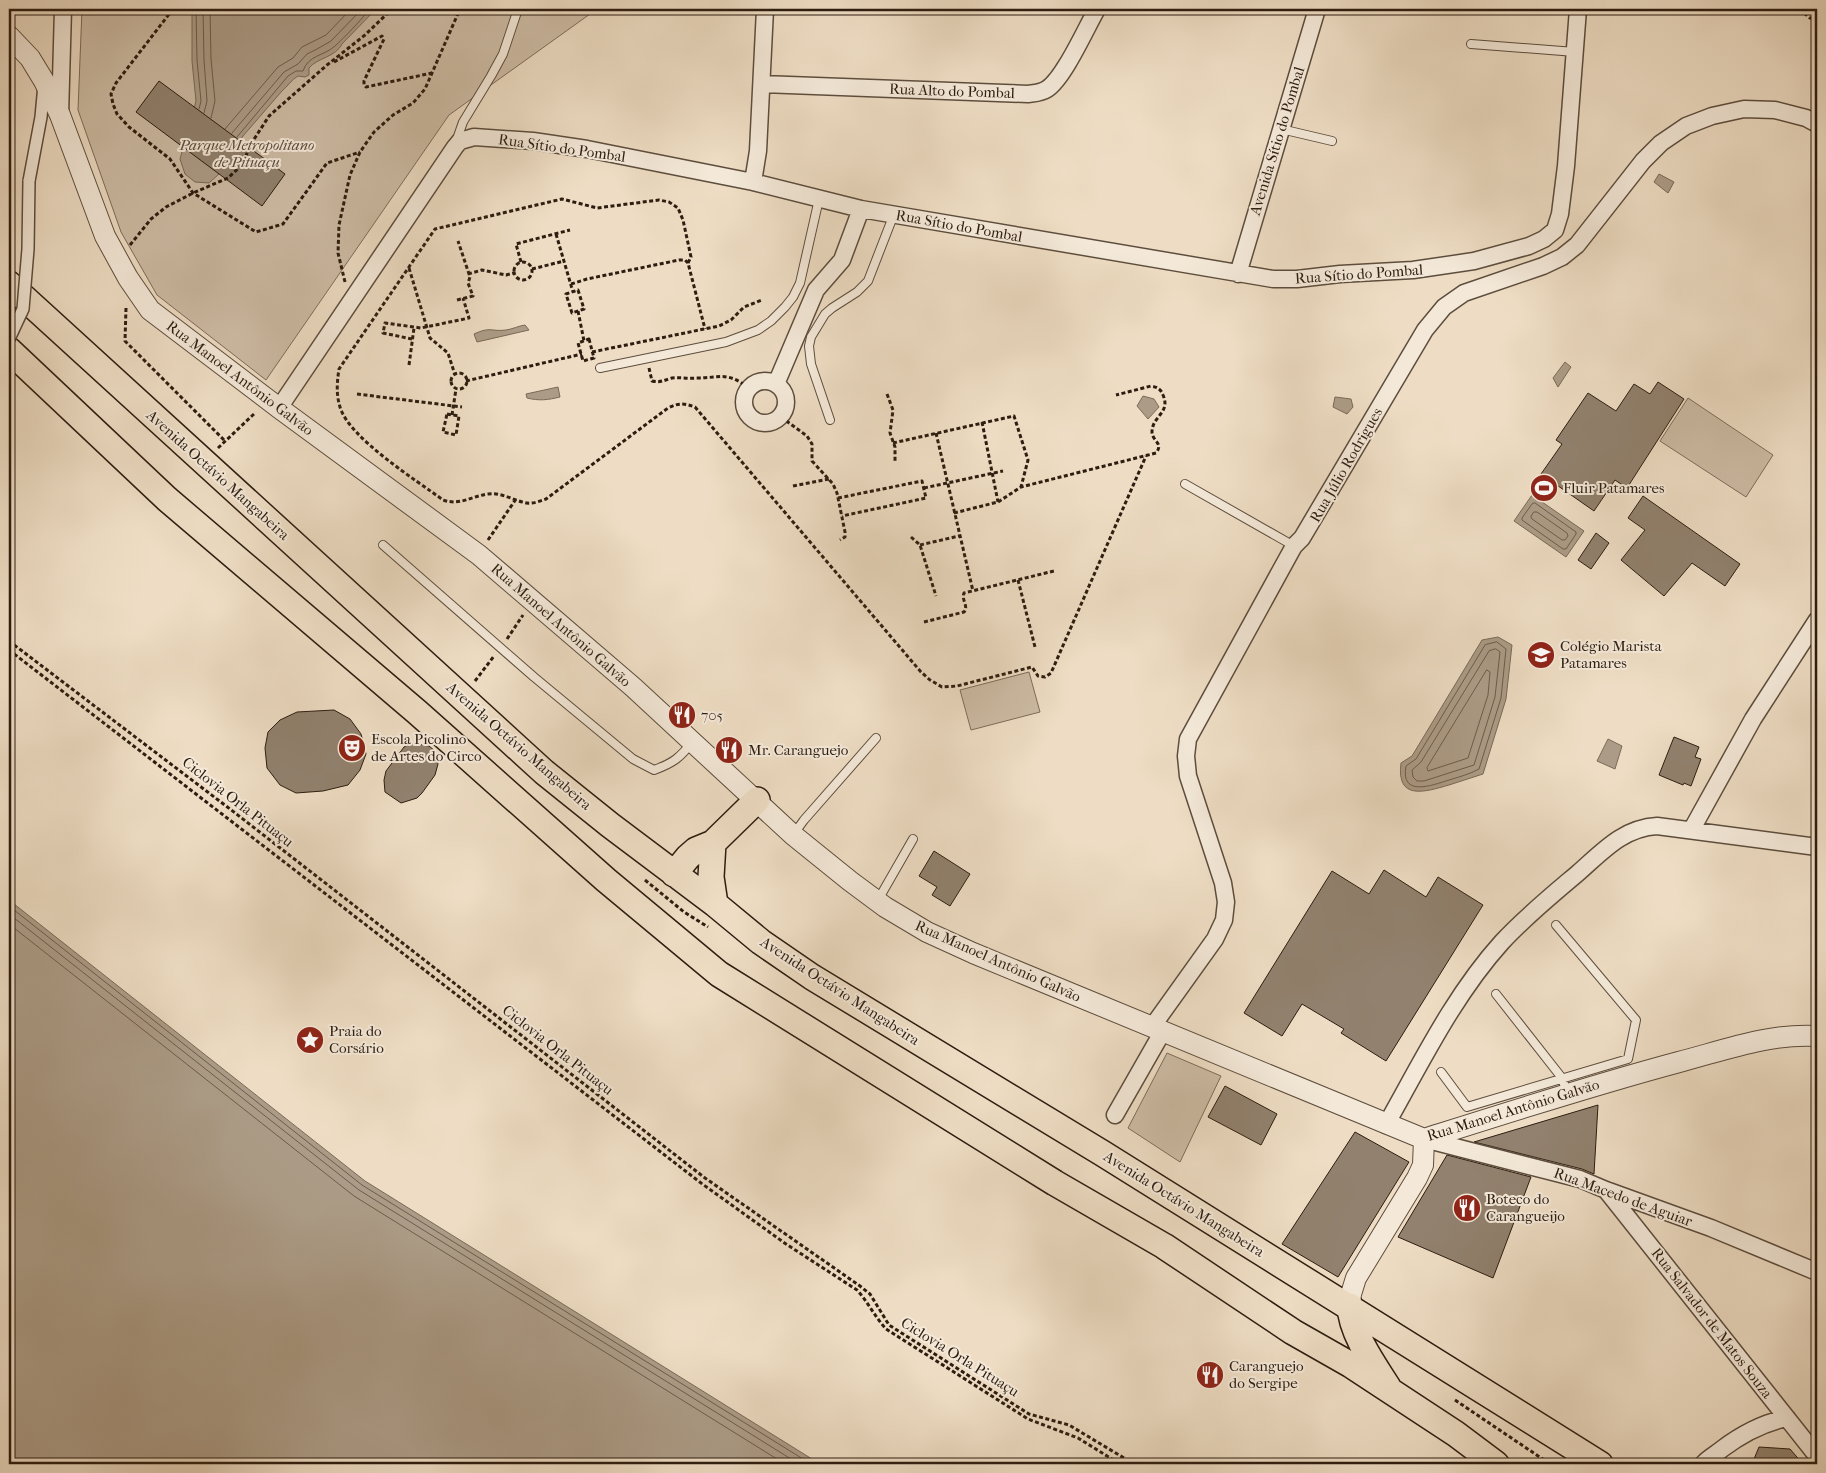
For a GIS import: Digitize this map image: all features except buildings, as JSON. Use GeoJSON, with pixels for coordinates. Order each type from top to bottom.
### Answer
{"type":"FeatureCollection","features":[{"type":"Feature","properties":{"kind":"main road","name":"Avenida Octávio Mangabeira"},"geometry":{"type":"LineString","coordinates":[[9,284],[544,772],[610,825],[716,904],[761,942],[812,977],[1350,1306],[1372,1322],[1600,1464]]}},
{"type":"Feature","properties":{"kind":"main road"},"geometry":{"type":"LineString","coordinates":[[9,350],[167,499],[410,706],[606,880],[719,974],[1055,1183],[1164,1246],[1293,1332],[1351,1365],[1456,1434],[1496,1464]]}},
{"type":"Feature","properties":{"kind":"main road"},"geometry":{"type":"LineString","coordinates":[[674,874],[688,857],[696,850],[713,843],[757,800]]}},
{"type":"Feature","properties":{"kind":"main road"},"geometry":{"type":"LineString","coordinates":[[713,843],[711,878],[716,904]]}},
{"type":"Feature","properties":{"kind":"main road"},"geometry":{"type":"LineString","coordinates":[[1350,1306],[1352,1319],[1360,1340],[1390,1391]]}},
{"type":"Feature","properties":{"kind":"street"},"geometry":{"type":"LineString","coordinates":[[60,115],[63,9]]}},
{"type":"Feature","properties":{"kind":"street"},"geometry":{"type":"LineString","coordinates":[[752,182],[758,151],[765,9]]}},
{"type":"Feature","properties":{"kind":"street","name":"Rua Alto do Pombal"},"geometry":{"type":"LineString","coordinates":[[762,84],[1039,93],[1048,89],[1064,69],[1097,9]]}},
{"type":"Feature","properties":{"kind":"street","name":"Avenida Sítio do Pombal"},"geometry":{"type":"LineString","coordinates":[[1238,274],[1317,9]]}},
{"type":"Feature","properties":{"kind":"street","name":"Rua Sítio do Pombal"},"geometry":{"type":"LineString","coordinates":[[454,147],[460,141],[474,137],[533,141],[588,149],[752,182],[861,209],[1273,279],[1297,279],[1447,266],[1474,262],[1528,246],[1544,239],[1555,230],[1560,214],[1566,166],[1578,9]]}},
{"type":"Feature","properties":{"kind":"street","name":"Rua Manoel Antônio Galvão"},"geometry":{"type":"LineString","coordinates":[[10,38],[30,58],[44,81],[60,115],[93,207],[117,260],[150,310],[479,555],[612,669],[793,834],[877,902],[928,932],[1386,1125],[1424,1139],[1565,1085],[1630,1067],[1756,1041],[1796,1035],[1817,1036]]}},
{"type":"Feature","properties":{"kind":"street"},"geometry":{"type":"LineString","coordinates":[[9,339],[23,309],[28,249],[29,181],[44,81]]}},
{"type":"Feature","properties":{"kind":"street","name":"Rua Júlio Rodrigues"},"geometry":{"type":"LineString","coordinates":[[1158,1029],[1215,939],[1224,920],[1226,902],[1223,883],[1188,776],[1186,756],[1188,739],[1294,546],[1302,538],[1425,330],[1444,307],[1464,292],[1543,266],[1562,257],[1577,245],[1643,160],[1661,143],[1686,126],[1712,116],[1744,110],[1775,110],[1806,118],[1817,124]]}},
{"type":"Feature","properties":{"kind":"street"},"geometry":{"type":"LineString","coordinates":[[274,404],[353,298],[454,147]]}},
{"type":"Feature","properties":{"kind":"street"},"geometry":{"type":"LineString","coordinates":[[776,384],[816,290],[842,260],[861,209]]}},
{"type":"Feature","properties":{"kind":"street"},"geometry":{"type":"LineString","coordinates":[[767,381],[776,384],[783,390],[787,399],[786,409],[781,417],[773,423],[764,424],[755,421],[748,415],[744,406],[745,396],[749,388],[757,382],[767,381]]}},
{"type":"Feature","properties":{"kind":"street"},"geometry":{"type":"LineString","coordinates":[[1692,829],[1754,719],[1817,620]]}},
{"type":"Feature","properties":{"kind":"street"},"geometry":{"type":"LineString","coordinates":[[1386,1125],[1426,1053],[1465,990],[1508,936],[1547,899],[1614,841],[1643,827],[1657,826],[1692,829],[1817,847]]}},
{"type":"Feature","properties":{"kind":"street"},"geometry":{"type":"LineString","coordinates":[[1115,1114],[1158,1029]]}},
{"type":"Feature","properties":{"kind":"street"},"geometry":{"type":"LineString","coordinates":[[1350,1306],[1351,1294],[1356,1278],[1417,1178],[1422,1165],[1424,1139]]}},
{"type":"Feature","properties":{"kind":"street","name":"Rua Macedo de Aguiar"},"geometry":{"type":"LineString","coordinates":[[1424,1139],[1580,1179],[1711,1228],[1817,1272]]}},
{"type":"Feature","properties":{"kind":"street","name":"Rua Salvador de Matos Souza"},"geometry":{"type":"LineString","coordinates":[[1606,1190],[1817,1456]]}},
{"type":"Feature","properties":{"kind":"street"},"geometry":{"type":"LineString","coordinates":[[1701,1464],[1755,1427],[1787,1418]]}},
{"type":"Feature","properties":{"kind":"lane"},"geometry":{"type":"LineString","coordinates":[[454,147],[462,122],[503,54],[518,9]]}},
{"type":"Feature","properties":{"kind":"lane"},"geometry":{"type":"LineString","coordinates":[[1471,44],[1575,52]]}},
{"type":"Feature","properties":{"kind":"lane"},"geometry":{"type":"LineString","coordinates":[[1280,129],[1332,141]]}},
{"type":"Feature","properties":{"kind":"lane"},"geometry":{"type":"LineString","coordinates":[[600,368],[726,342],[758,330],[771,321],[789,302],[800,283],[819,198]]}},
{"type":"Feature","properties":{"kind":"lane"},"geometry":{"type":"LineString","coordinates":[[830,420],[811,364],[809,346],[811,338],[825,314],[857,292],[868,281],[894,214]]}},
{"type":"Feature","properties":{"kind":"lane"},"geometry":{"type":"LineString","coordinates":[[1185,484],[1294,546]]}},
{"type":"Feature","properties":{"kind":"lane"},"geometry":{"type":"LineString","coordinates":[[384,545],[534,677],[633,758],[654,770],[671,764],[685,752],[692,742]]}},
{"type":"Feature","properties":{"kind":"lane"},"geometry":{"type":"LineString","coordinates":[[793,834],[876,738]]}},
{"type":"Feature","properties":{"kind":"lane"},"geometry":{"type":"LineString","coordinates":[[877,902],[913,839]]}},
{"type":"Feature","properties":{"kind":"lane"},"geometry":{"type":"LineString","coordinates":[[1556,925],[1636,1020],[1630,1067]]}},
{"type":"Feature","properties":{"kind":"lane"},"geometry":{"type":"LineString","coordinates":[[1441,1072],[1467,1106],[1565,1085],[1496,994]]}},
{"type":"Feature","properties":{"kind":"path"},"geometry":{"type":"LineString","coordinates":[[173,9],[116,83],[111,94],[117,114],[129,127],[170,159],[194,193],[256,232],[283,224],[327,163],[360,152]]}},
{"type":"Feature","properties":{"kind":"path"},"geometry":{"type":"LineString","coordinates":[[117,260],[151,219],[166,208],[194,193],[228,178],[242,165],[251,144],[269,116],[327,65],[365,35],[392,9]]}},
{"type":"Feature","properties":{"kind":"path"},"geometry":{"type":"LineString","coordinates":[[353,298],[343,276],[338,253],[339,225],[350,175],[360,152],[374,132],[393,115],[413,103],[425,89],[460,9]]}},
{"type":"Feature","properties":{"kind":"path"},"geometry":{"type":"LineString","coordinates":[[1799,9],[1810,18],[1817,19]]}},
{"type":"Feature","properties":{"kind":"path"},"geometry":{"type":"LineString","coordinates":[[327,65],[382,36],[384,39],[364,81],[366,87],[432,73]]}},
{"type":"Feature","properties":{"kind":"path"},"geometry":{"type":"LineString","coordinates":[[688,264],[691,257],[683,220],[678,208],[669,202],[659,200],[598,208],[562,199],[435,229],[339,368],[336,389],[340,409],[351,427],[366,442],[443,500],[460,502],[488,494],[504,496],[528,503],[546,499],[668,408],[686,403],[695,407],[921,672],[942,687],[957,686],[1032,668],[1038,676],[1045,676],[1051,673],[1146,456]]}},
{"type":"Feature","properties":{"kind":"path"},"geometry":{"type":"LineString","coordinates":[[522,262],[516,244],[570,230]]}},
{"type":"Feature","properties":{"kind":"path"},"geometry":{"type":"LineString","coordinates":[[556,234],[573,292]]}},
{"type":"Feature","properties":{"kind":"path"},"geometry":{"type":"LineString","coordinates":[[457,300],[473,296],[458,241]]}},
{"type":"Feature","properties":{"kind":"path"},"geometry":{"type":"LineString","coordinates":[[571,284],[587,279],[685,260],[688,264],[705,329]]}},
{"type":"Feature","properties":{"kind":"path"},"geometry":{"type":"LineString","coordinates":[[532,269],[564,261]]}},
{"type":"Feature","properties":{"kind":"path"},"geometry":{"type":"LineString","coordinates":[[522,262],[530,264],[532,269],[530,278],[526,280],[518,279],[514,273],[517,264],[522,262]]}},
{"type":"Feature","properties":{"kind":"path"},"geometry":{"type":"LineString","coordinates":[[409,268],[433,341],[448,353],[455,375],[451,382],[456,389],[452,415]]}},
{"type":"Feature","properties":{"kind":"path"},"geometry":{"type":"LineString","coordinates":[[468,274],[482,270],[506,275],[514,273]]}},
{"type":"Feature","properties":{"kind":"path"},"geometry":{"type":"LineString","coordinates":[[128,278],[125,341],[226,440]]}},
{"type":"Feature","properties":{"kind":"path"},"geometry":{"type":"LineString","coordinates":[[578,290],[584,309],[578,311],[572,313],[566,294],[578,290]]}},
{"type":"Feature","properties":{"kind":"path"},"geometry":{"type":"LineString","coordinates":[[412,339],[383,333],[385,323],[414,328],[428,328],[469,318],[463,298]]}},
{"type":"Feature","properties":{"kind":"path"},"geometry":{"type":"LineString","coordinates":[[592,352],[726,323],[744,307],[762,300]]}},
{"type":"Feature","properties":{"kind":"path"},"geometry":{"type":"LineString","coordinates":[[578,311],[584,341]]}},
{"type":"Feature","properties":{"kind":"path"},"geometry":{"type":"LineString","coordinates":[[409,366],[414,328]]}},
{"type":"Feature","properties":{"kind":"path"},"geometry":{"type":"LineString","coordinates":[[589,340],[592,352],[594,358],[583,361],[578,343],[589,340]]}},
{"type":"Feature","properties":{"kind":"path"},"geometry":{"type":"LineString","coordinates":[[642,341],[652,381],[657,383],[673,378],[725,376],[738,380],[749,388]]}},
{"type":"Feature","properties":{"kind":"path"},"geometry":{"type":"LineString","coordinates":[[456,389],[462,388],[466,381],[582,354]]}},
{"type":"Feature","properties":{"kind":"path"},"geometry":{"type":"LineString","coordinates":[[455,375],[463,376],[466,381]]}},
{"type":"Feature","properties":{"kind":"path"},"geometry":{"type":"LineString","coordinates":[[954,513],[998,502],[1021,487],[1156,453],[1159,447],[1152,431],[1154,424],[1166,407],[1162,391],[1151,386],[1116,395]]}},
{"type":"Feature","properties":{"kind":"path"},"geometry":{"type":"LineString","coordinates":[[357,394],[462,407]]}},
{"type":"Feature","properties":{"kind":"path"},"geometry":{"type":"LineString","coordinates":[[887,394],[893,410],[890,432],[896,455],[895,461]]}},
{"type":"Feature","properties":{"kind":"path"},"geometry":{"type":"LineString","coordinates":[[203,462],[226,440],[274,404]]}},
{"type":"Feature","properties":{"kind":"path"},"geometry":{"type":"LineString","coordinates":[[447,414],[452,415],[459,416],[456,435],[443,432],[447,414]]}},
{"type":"Feature","properties":{"kind":"path"},"geometry":{"type":"LineString","coordinates":[[893,443],[1011,416],[1016,418],[1028,460],[1021,487]]}},
{"type":"Feature","properties":{"kind":"path"},"geometry":{"type":"LineString","coordinates":[[781,417],[807,436],[812,444],[812,461],[818,470],[830,479],[838,498],[845,534],[845,537],[840,540]]}},
{"type":"Feature","properties":{"kind":"path"},"geometry":{"type":"LineString","coordinates":[[982,422],[998,502]]}},
{"type":"Feature","properties":{"kind":"path"},"geometry":{"type":"LineString","coordinates":[[936,433],[973,591]]}},
{"type":"Feature","properties":{"kind":"path"},"geometry":{"type":"LineString","coordinates":[[924,488],[1003,471]]}},
{"type":"Feature","properties":{"kind":"path"},"geometry":{"type":"LineString","coordinates":[[793,486],[830,479]]}},
{"type":"Feature","properties":{"kind":"path"},"geometry":{"type":"LineString","coordinates":[[838,498],[922,481],[924,488],[926,498],[842,516]]}},
{"type":"Feature","properties":{"kind":"path"},"geometry":{"type":"LineString","coordinates":[[479,555],[516,499]]}},
{"type":"Feature","properties":{"kind":"path"},"geometry":{"type":"LineString","coordinates":[[920,545],[960,536]]}},
{"type":"Feature","properties":{"kind":"path"},"geometry":{"type":"LineString","coordinates":[[911,537],[920,545],[936,596]]}},
{"type":"Feature","properties":{"kind":"path"},"geometry":{"type":"LineString","coordinates":[[924,622],[964,612],[966,607],[964,593],[1054,571]]}},
{"type":"Feature","properties":{"kind":"path"},"geometry":{"type":"LineString","coordinates":[[1018,580],[1035,647]]}},
{"type":"Feature","properties":{"kind":"path","name":"Ciclovia Orla Pituaçu"},"geometry":{"type":"LineString","coordinates":[[9,640],[705,1178],[860,1286],[870,1294],[889,1325],[1029,1414],[1069,1425],[1134,1464]]}},
{"type":"Feature","properties":{"kind":"path"},"geometry":{"type":"LineString","coordinates":[[9,650],[701,1183],[786,1244],[857,1290],[865,1298],[886,1329],[1028,1419],[1078,1438],[1120,1464]]}},
{"type":"Feature","properties":{"kind":"green space","name":"Parque Metropolitano de Pituaçu"},"geometry":{"type":"Polygon","coordinates":[[[82,9],[597,9],[449,115],[266,380],[157,295],[121,232],[78,110],[82,9]]]}},
{"type":"Feature","properties":{"kind":"green space"},"geometry":{"type":"Polygon","coordinates":[[[1688,398],[1773,455],[1746,497],[1660,441],[1688,398]]]}},
{"type":"Feature","properties":{"kind":"green space"},"geometry":{"type":"Polygon","coordinates":[[[1029,672],[1040,712],[971,730],[960,690],[1029,672]]]}},
{"type":"Feature","properties":{"kind":"green space"},"geometry":{"type":"Polygon","coordinates":[[[1167,1053],[1221,1076],[1180,1162],[1128,1128],[1167,1053]]]}},
{"type":"Feature","properties":{"kind":"water"},"geometry":{"type":"Polygon","coordinates":[[[192,9],[376,9],[335,52],[312,65],[309,68],[309,75],[305,77],[298,76],[293,79],[243,136],[219,174],[209,183],[195,182],[185,174],[180,159],[196,101],[192,61],[192,9]]]}},
{"type":"Feature","properties":{"kind":"water"},"geometry":{"type":"Polygon","coordinates":[[[1659,174],[1674,182],[1668,193],[1654,182],[1659,174]]]}},
{"type":"Feature","properties":{"kind":"water"},"geometry":{"type":"Polygon","coordinates":[[[525,325],[529,330],[477,342],[474,334],[484,330],[506,330],[525,325]]]}},
{"type":"Feature","properties":{"kind":"water"},"geometry":{"type":"Polygon","coordinates":[[[1565,362],[1571,367],[1558,387],[1553,378],[1565,362]]]}},
{"type":"Feature","properties":{"kind":"water"},"geometry":{"type":"Polygon","coordinates":[[[558,387],[560,397],[544,400],[527,398],[526,394],[558,387]]]}},
{"type":"Feature","properties":{"kind":"water"},"geometry":{"type":"Polygon","coordinates":[[[1143,396],[1154,399],[1159,407],[1148,419],[1137,406],[1143,396]]]}},
{"type":"Feature","properties":{"kind":"water"},"geometry":{"type":"Polygon","coordinates":[[[1335,397],[1351,399],[1353,407],[1347,414],[1333,407],[1335,397]]]}},
{"type":"Feature","properties":{"kind":"water"},"geometry":{"type":"Polygon","coordinates":[[[1532,495],[1584,531],[1566,557],[1514,521],[1532,495]]]}},
{"type":"Feature","properties":{"kind":"water"},"geometry":{"type":"Polygon","coordinates":[[[1498,637],[1512,645],[1506,699],[1483,774],[1431,790],[1414,791],[1408,789],[1403,783],[1401,763],[1412,756],[1482,640],[1498,637]]]}},
{"type":"Feature","properties":{"kind":"water"},"geometry":{"type":"Polygon","coordinates":[[[1608,739],[1622,746],[1615,769],[1597,761],[1608,739]]]}},
{"type":"Feature","properties":{"kind":"water"},"geometry":{"type":"Polygon","coordinates":[[[9,900],[365,1181],[820,1464],[9,1464],[9,900]]]}},
{"type":"Feature","properties":{"kind":"place","name":"Fluir Patamares"},"geometry":{"type":"Point","coordinates":[1544,488]}},
{"type":"Feature","properties":{"kind":"place","name":"Colégio Marista Patamares"},"geometry":{"type":"Point","coordinates":[1541,655]}},
{"type":"Feature","properties":{"kind":"place","name":"705"},"geometry":{"type":"Point","coordinates":[682,715]}},
{"type":"Feature","properties":{"kind":"place","name":"Escola Picolino de Artes do Circo"},"geometry":{"type":"Point","coordinates":[352,748]}},
{"type":"Feature","properties":{"kind":"place","name":"Mr. Caranguejo"},"geometry":{"type":"Point","coordinates":[729,750]}},
{"type":"Feature","properties":{"kind":"place","name":"Praia do Corsário"},"geometry":{"type":"Point","coordinates":[310,1040]}},
{"type":"Feature","properties":{"kind":"place","name":"Boteco do Carangueijo"},"geometry":{"type":"Point","coordinates":[1467,1208]}},
{"type":"Feature","properties":{"kind":"place","name":"Caranguejo do Sergipe"},"geometry":{"type":"Point","coordinates":[1210,1375]}}]}
